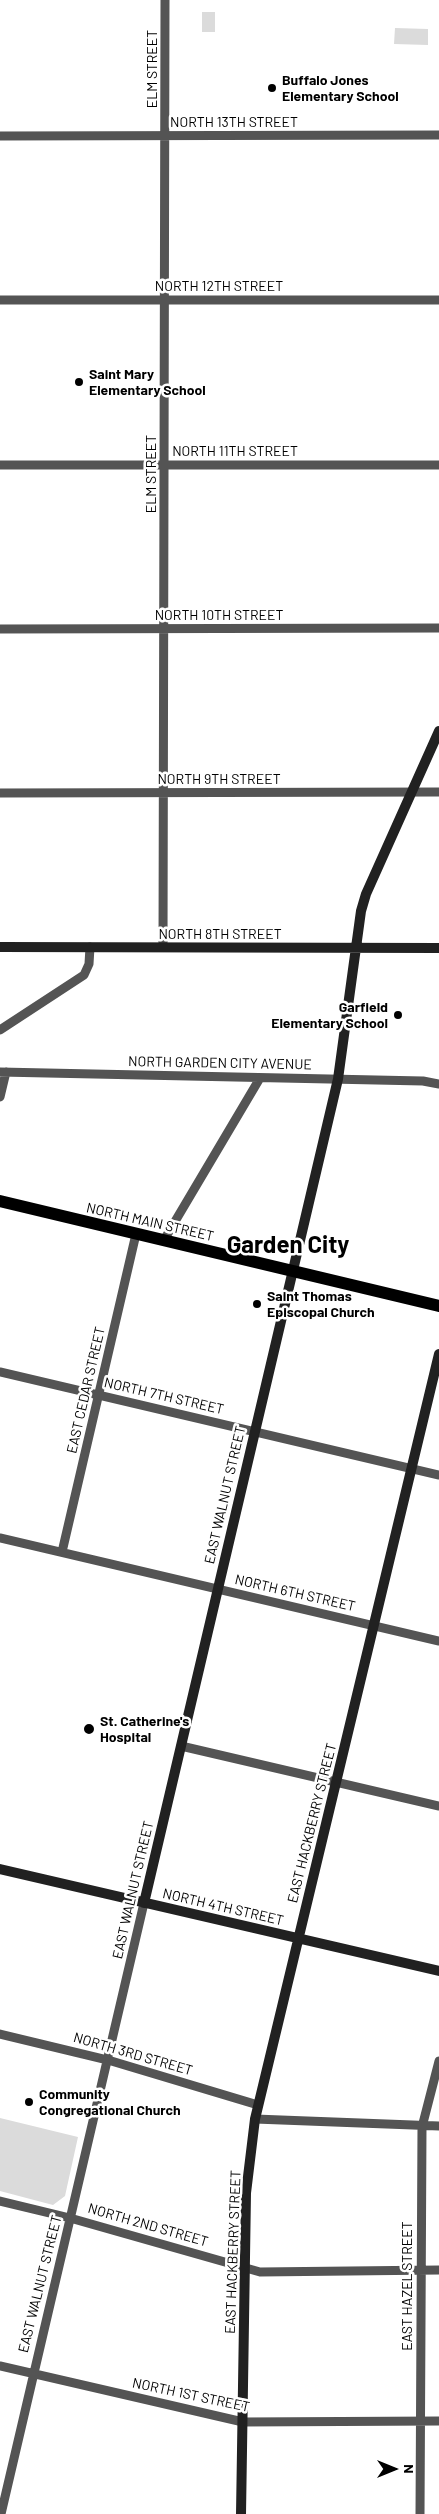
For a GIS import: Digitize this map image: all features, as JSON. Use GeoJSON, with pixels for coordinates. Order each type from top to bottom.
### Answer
{"type":"FeatureCollection","features":[{"type":"Feature","properties":{"kind":"main road","name":"EAST WALNUT STREET"},"geometry":{"type":"LineString","coordinates":[[144,1903],[291,1271],[338,1079],[354,948],[366,894],[439,732]]}},
{"type":"Feature","properties":{"kind":"main road","name":"NORTH 8TH STREET"},"geometry":{"type":"LineString","coordinates":[[0,947],[439,948]]}},
{"type":"Feature","properties":{"kind":"main road","name":"NORTH MAIN STREET"},"geometry":{"type":"LineString","coordinates":[[0,1201],[439,1306]]}},
{"type":"Feature","properties":{"kind":"main road","name":"EAST HACKBERRY STREET"},"geometry":{"type":"LineString","coordinates":[[241,2514],[246,2193],[255,2119],[439,1354]]}},
{"type":"Feature","properties":{"kind":"main road","name":"NORTH 4TH STREET"},"geometry":{"type":"LineString","coordinates":[[0,1870],[439,1972]]}},
{"type":"Feature","properties":{"kind":"street","name":"ELM STREET"},"geometry":{"type":"LineString","coordinates":[[163,947],[166,0]]}},
{"type":"Feature","properties":{"kind":"street","name":"NORTH 13TH STREET"},"geometry":{"type":"LineString","coordinates":[[0,136],[439,135]]}},
{"type":"Feature","properties":{"kind":"street","name":"NORTH 12TH STREET"},"geometry":{"type":"LineString","coordinates":[[0,300],[439,300]]}},
{"type":"Feature","properties":{"kind":"street","name":"NORTH 11TH STREET"},"geometry":{"type":"LineString","coordinates":[[0,464],[439,465]]}},
{"type":"Feature","properties":{"kind":"street","name":"NORTH 10TH STREET"},"geometry":{"type":"LineString","coordinates":[[0,629],[439,628]]}},
{"type":"Feature","properties":{"kind":"street","name":"NORTH 9TH STREET"},"geometry":{"type":"LineString","coordinates":[[0,793],[439,792]]}},
{"type":"Feature","properties":{"kind":"street"},"geometry":{"type":"LineString","coordinates":[[0,1030],[84,975],[89,964],[90,947]]}},
{"type":"Feature","properties":{"kind":"street"},"geometry":{"type":"LineString","coordinates":[[0,1097],[3,1072]]}},
{"type":"Feature","properties":{"kind":"street","name":"NORTH GARDEN CITY AVENUE"},"geometry":{"type":"LineString","coordinates":[[3,1072],[423,1081],[439,1084]]}},
{"type":"Feature","properties":{"kind":"street"},"geometry":{"type":"LineString","coordinates":[[164,1240],[260,1078]]}},
{"type":"Feature","properties":{"kind":"street","name":"EAST CEDAR STREET"},"geometry":{"type":"LineString","coordinates":[[62,1552],[136,1234]]}},
{"type":"Feature","properties":{"kind":"street","name":"NORTH 7TH STREET"},"geometry":{"type":"LineString","coordinates":[[0,1372],[439,1475]]}},
{"type":"Feature","properties":{"kind":"street","name":"NORTH 6TH STREET"},"geometry":{"type":"LineString","coordinates":[[0,1538],[439,1641]]}},
{"type":"Feature","properties":{"kind":"street"},"geometry":{"type":"LineString","coordinates":[[181,1746],[439,1806]]}},
{"type":"Feature","properties":{"kind":"street","name":"EAST WALNUT STREET"},"geometry":{"type":"LineString","coordinates":[[1,2514],[32,2374],[144,1903]]}},
{"type":"Feature","properties":{"kind":"street","name":"NORTH 3RD STREET"},"geometry":{"type":"LineString","coordinates":[[0,2034],[108,2060],[258,2105]]}},
{"type":"Feature","properties":{"kind":"street","name":"EAST HAZEL STREET"},"geometry":{"type":"LineString","coordinates":[[420,2514],[422,2127],[439,2061]]}},
{"type":"Feature","properties":{"kind":"street"},"geometry":{"type":"LineString","coordinates":[[255,2119],[422,2127],[439,2126]]}},
{"type":"Feature","properties":{"kind":"street","name":"NORTH 2ND STREET"},"geometry":{"type":"LineString","coordinates":[[0,2201],[70,2218],[260,2272],[439,2270]]}},
{"type":"Feature","properties":{"kind":"street","name":"NORTH 1ST STREET"},"geometry":{"type":"LineString","coordinates":[[0,2366],[243,2422],[439,2421]]}},
{"type":"Feature","properties":{"kind":"shaded area"},"geometry":{"type":"Polygon","coordinates":[[[202,12],[215,12],[215,32],[202,32],[202,12]]]}},
{"type":"Feature","properties":{"kind":"shaded area"},"geometry":{"type":"Polygon","coordinates":[[[395,28],[428,29],[428,45],[394,44],[395,28]]]}},
{"type":"Feature","properties":{"kind":"shaded area"},"geometry":{"type":"Polygon","coordinates":[[[0,2118],[78,2137],[65,2196],[53,2205],[0,2191],[0,2118]]]}},
{"type":"Feature","properties":{"kind":"place","name":"Buffalo Jones Elementary School"},"geometry":{"type":"Point","coordinates":[272,88]}},
{"type":"Feature","properties":{"kind":"place","name":"Saint Mary Elementary School"},"geometry":{"type":"Point","coordinates":[79,382]}},
{"type":"Feature","properties":{"kind":"place","name":"Garfield Elementary School"},"geometry":{"type":"Point","coordinates":[398,1015]}},
{"type":"Feature","properties":{"kind":"place","name":"Saint Thomas Episcopal Church"},"geometry":{"type":"Point","coordinates":[257,1304]}},
{"type":"Feature","properties":{"kind":"place","name":"St. Catherine's Hospital"},"geometry":{"type":"Point","coordinates":[89,1729]}},
{"type":"Feature","properties":{"kind":"place","name":"Community Congregational Church"},"geometry":{"type":"Point","coordinates":[29,2102]}},
{"type":"Feature","properties":{"kind":"district","name":"Garden City"},"geometry":{"type":"Point","coordinates":[288,1245]}}]}
